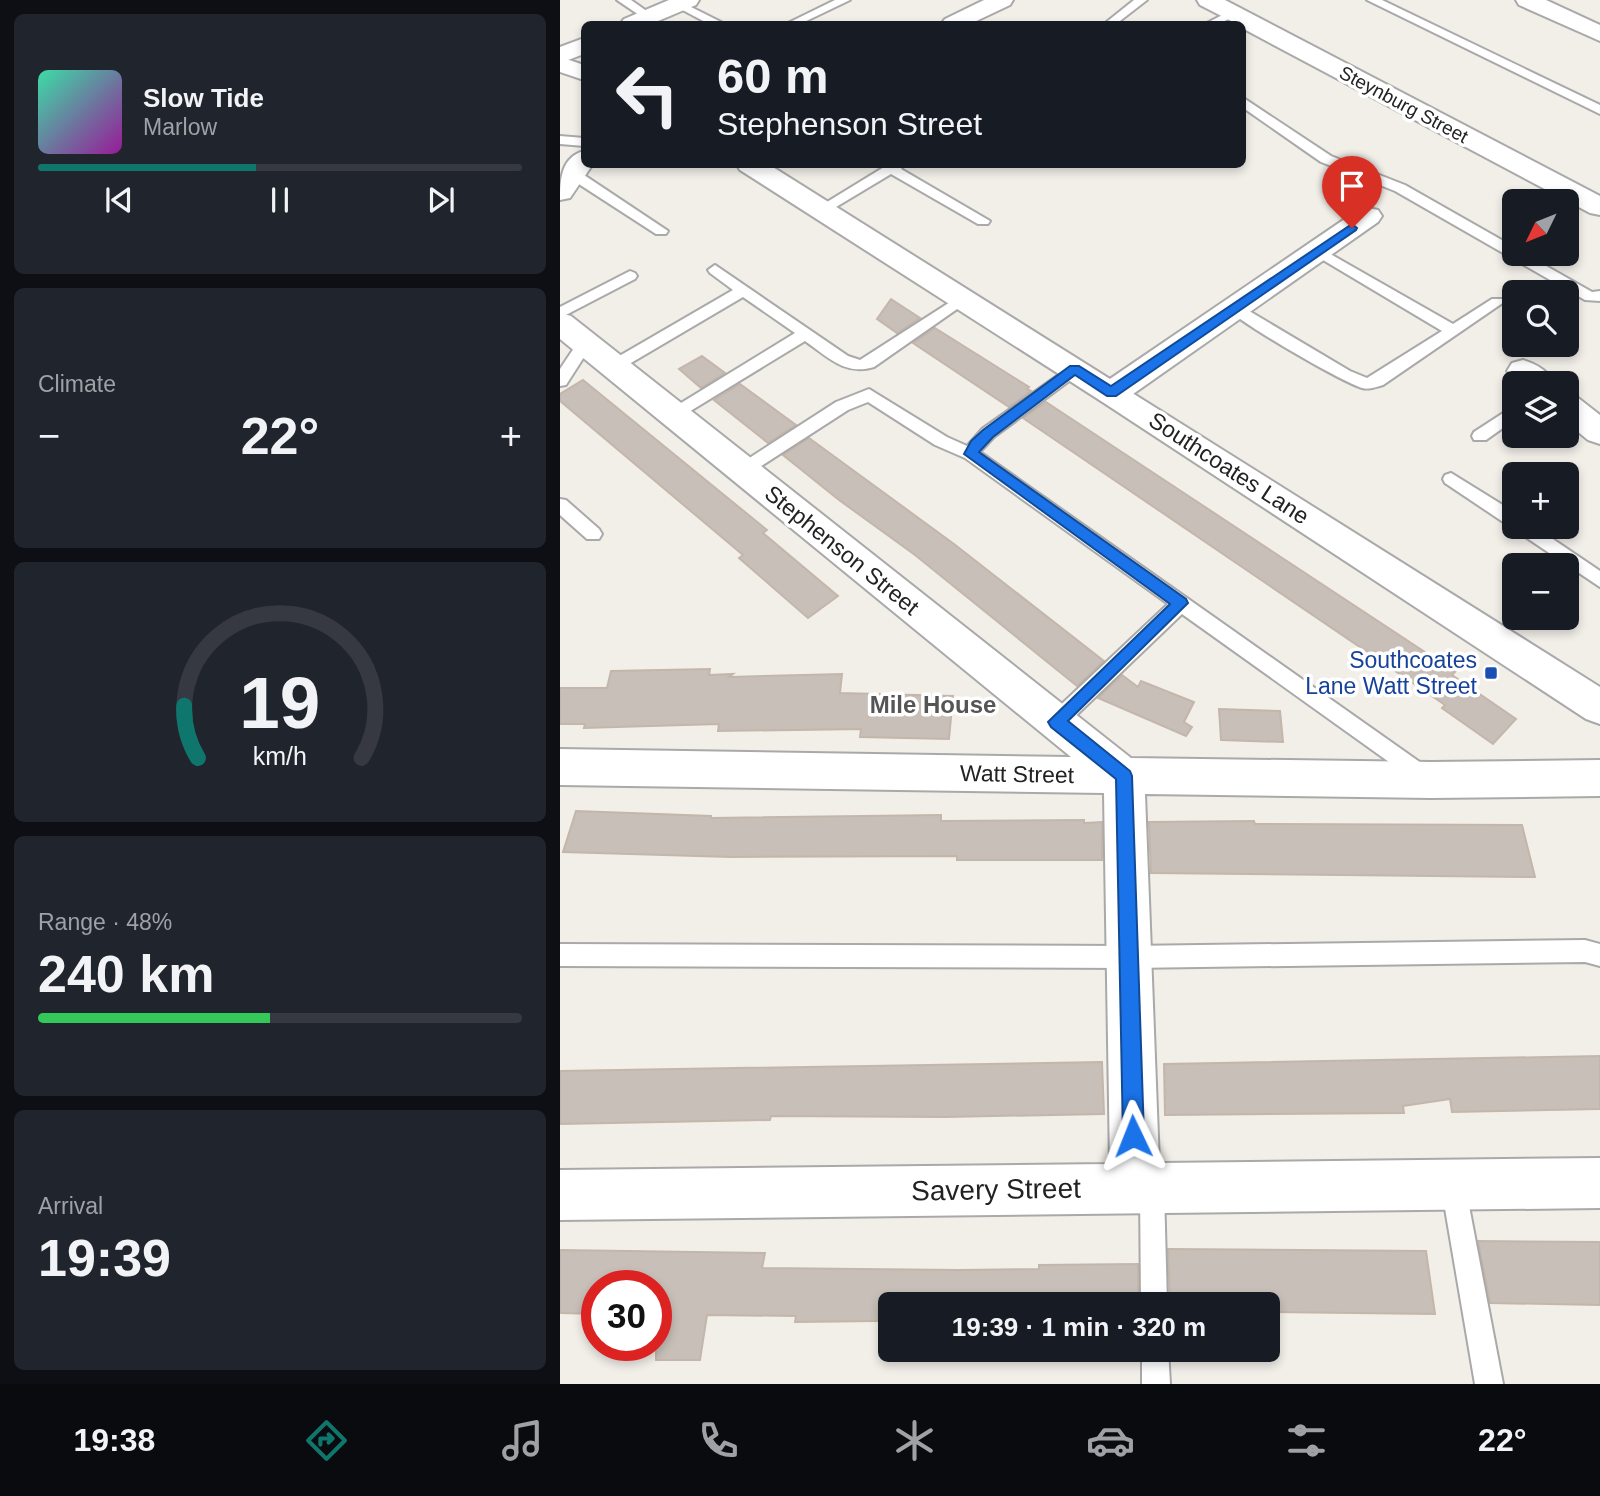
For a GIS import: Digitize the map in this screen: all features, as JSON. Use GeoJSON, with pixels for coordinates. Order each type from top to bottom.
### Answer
{"type":"FeatureCollection","features":[{"type":"Feature","properties":{"kind":"street"},"geometry":{"type":"LineString","coordinates":[[959,21],[1002,0]]}},
{"type":"Feature","properties":{"kind":"street","name":"Steynburg Street"},"geometry":{"type":"LineString","coordinates":[[1208,0],[1597,201]]}},
{"type":"Feature","properties":{"kind":"street"},"geometry":{"type":"LineString","coordinates":[[1527,0],[1600,34]]}},
{"type":"Feature","properties":{"kind":"street"},"geometry":{"type":"LineString","coordinates":[[640,21],[683,2]]}},
{"type":"Feature","properties":{"kind":"street"},"geometry":{"type":"LineString","coordinates":[[560,56],[581,46]]}},
{"type":"Feature","properties":{"kind":"street"},"geometry":{"type":"LineString","coordinates":[[560,64],[581,72]]}},
{"type":"Feature","properties":{"kind":"street","name":"Southcoates Lane"},"geometry":{"type":"LineString","coordinates":[[755,168],[1598,702]]}},
{"type":"Feature","properties":{"kind":"street"},"geometry":{"type":"LineString","coordinates":[[1112,393],[1368,216]]}},
{"type":"Feature","properties":{"kind":"street","name":"Stephenson Street"},"geometry":{"type":"LineString","coordinates":[[572,333],[1124,776]]}},
{"type":"Feature","properties":{"kind":"street"},"geometry":{"type":"LineString","coordinates":[[1579,415],[1600,432]]}},
{"type":"Feature","properties":{"kind":"street","name":"Watt Street"},"geometry":{"type":"LineString","coordinates":[[560,766],[1431,780],[1600,778]]}},
{"type":"Feature","properties":{"kind":"street"},"geometry":{"type":"LineString","coordinates":[[1124,776],[1129,957],[1143,1188]]}},
{"type":"Feature","properties":{"kind":"street","name":"Savery Street"},"geometry":{"type":"LineString","coordinates":[[560,1195],[1600,1183]]}},
{"type":"Feature","properties":{"kind":"lane"},"geometry":{"type":"LineString","coordinates":[[623,0],[640,21]]}},
{"type":"Feature","properties":{"kind":"lane"},"geometry":{"type":"LineString","coordinates":[[798,21],[844,0]]}},
{"type":"Feature","properties":{"kind":"lane"},"geometry":{"type":"LineString","coordinates":[[1113,21],[1141,0]]}},
{"type":"Feature","properties":{"kind":"lane"},"geometry":{"type":"LineString","coordinates":[[1373,0],[1600,110]]}},
{"type":"Feature","properties":{"kind":"lane"},"geometry":{"type":"LineString","coordinates":[[683,2],[712,21]]}},
{"type":"Feature","properties":{"kind":"lane"},"geometry":{"type":"LineString","coordinates":[[1217,21],[1234,13]]}},
{"type":"Feature","properties":{"kind":"lane"},"geometry":{"type":"LineString","coordinates":[[1246,105],[1326,159],[1347,170],[1400,188],[1590,297],[1600,296]]}},
{"type":"Feature","properties":{"kind":"lane"},"geometry":{"type":"LineString","coordinates":[[560,140],[581,142]]}},
{"type":"Feature","properties":{"kind":"lane"},"geometry":{"type":"LineString","coordinates":[[821,210],[893,168]]}},
{"type":"Feature","properties":{"kind":"lane"},"geometry":{"type":"LineString","coordinates":[[897,168],[983,221]]}},
{"type":"Feature","properties":{"kind":"lane"},"geometry":{"type":"LineString","coordinates":[[573,175],[661,231]]}},
{"type":"Feature","properties":{"kind":"lane"},"geometry":{"type":"LineString","coordinates":[[1318,251],[1453,331]]}},
{"type":"Feature","properties":{"kind":"lane"},"geometry":{"type":"LineString","coordinates":[[715,270],[843,360],[859,366],[869,363],[963,300]]}},
{"type":"Feature","properties":{"kind":"lane"},"geometry":{"type":"LineString","coordinates":[[560,313],[630,276]]}},
{"type":"Feature","properties":{"kind":"lane"},"geometry":{"type":"LineString","coordinates":[[614,366],[744,290]]}},
{"type":"Feature","properties":{"kind":"lane"},"geometry":{"type":"LineString","coordinates":[[1234,308],[1344,375],[1366,384],[1377,381],[1497,302]]}},
{"type":"Feature","properties":{"kind":"lane"},"geometry":{"type":"LineString","coordinates":[[560,381],[572,333]]}},
{"type":"Feature","properties":{"kind":"lane"},"geometry":{"type":"LineString","coordinates":[[674,415],[806,334]]}},
{"type":"Feature","properties":{"kind":"lane"},"geometry":{"type":"LineString","coordinates":[[971,454],[976,444],[988,433],[1074,369]]}},
{"type":"Feature","properties":{"kind":"lane"},"geometry":{"type":"LineString","coordinates":[[743,470],[842,406],[869,395],[941,441],[971,454],[1431,780]]}},
{"type":"Feature","properties":{"kind":"lane"},"geometry":{"type":"LineString","coordinates":[[1480,436],[1502,420]]}},
{"type":"Feature","properties":{"kind":"lane"},"geometry":{"type":"LineString","coordinates":[[1451,479],[1502,513]]}},
{"type":"Feature","properties":{"kind":"lane"},"geometry":{"type":"LineString","coordinates":[[560,505],[593,534]]}},
{"type":"Feature","properties":{"kind":"lane"},"geometry":{"type":"LineString","coordinates":[[1540,539],[1600,580]]}},
{"type":"Feature","properties":{"kind":"lane"},"geometry":{"type":"LineString","coordinates":[[1056,722],[1181,603]]}},
{"type":"Feature","properties":{"kind":"lane"},"geometry":{"type":"LineString","coordinates":[[560,955],[1129,957],[1585,951],[1600,955]]}},
{"type":"Feature","properties":{"kind":"lane"},"geometry":{"type":"LineString","coordinates":[[1453,1184],[1489,1384]]}},
{"type":"Feature","properties":{"kind":"lane"},"geometry":{"type":"LineString","coordinates":[[1143,1188],[1153,1292]]}},
{"type":"Feature","properties":{"kind":"lane"},"geometry":{"type":"LineString","coordinates":[[1155,1362],[1156,1384]]}},
{"type":"Feature","properties":{"kind":"building"},"geometry":{"type":"Polygon","coordinates":[[[891,299],[920,318],[897,333],[877,319],[891,299]]]}},
{"type":"Feature","properties":{"kind":"building"},"geometry":{"type":"Polygon","coordinates":[[[935,328],[1029,387],[1027,389],[1031,391],[1009,407],[913,343],[935,328]]]}},
{"type":"Feature","properties":{"kind":"building"},"geometry":{"type":"Polygon","coordinates":[[[702,356],[725,373],[701,388],[679,369],[702,356]]]}},
{"type":"Feature","properties":{"kind":"building"},"geometry":{"type":"Polygon","coordinates":[[[583,380],[767,530],[763,533],[838,596],[808,618],[739,558],[743,555],[560,401],[560,394],[583,380]]]}},
{"type":"Feature","properties":{"kind":"building"},"geometry":{"type":"Polygon","coordinates":[[[740,384],[796,425],[768,443],[714,400],[740,384]]]}},
{"type":"Feature","properties":{"kind":"building"},"geometry":{"type":"Polygon","coordinates":[[[1046,402],[1455,672],[1452,675],[1516,719],[1493,744],[1442,708],[1445,705],[1023,418],[1046,402]]]}},
{"type":"Feature","properties":{"kind":"building"},"geometry":{"type":"Polygon","coordinates":[[[809,438],[954,544],[1104,661],[1077,686],[915,555],[783,455],[809,438]]]}},
{"type":"Feature","properties":{"kind":"building"},"geometry":{"type":"Polygon","coordinates":[[[710,669],[709,675],[733,674],[729,677],[842,674],[840,693],[953,696],[949,739],[860,737],[861,729],[718,731],[719,724],[584,728],[585,724],[560,724],[560,688],[607,688],[611,671],[710,669]]]}},
{"type":"Feature","properties":{"kind":"building"},"geometry":{"type":"Polygon","coordinates":[[[1122,675],[1138,687],[1141,681],[1194,702],[1184,722],[1192,727],[1186,736],[1098,698],[1122,675]]]}},
{"type":"Feature","properties":{"kind":"building"},"geometry":{"type":"Polygon","coordinates":[[[1219,709],[1280,711],[1283,742],[1221,740],[1219,709]]]}},
{"type":"Feature","properties":{"kind":"building"},"geometry":{"type":"Polygon","coordinates":[[[576,811],[711,818],[941,815],[941,821],[1084,820],[1084,823],[1102,822],[1102,860],[957,860],[957,856],[731,857],[563,852],[576,811]]]}},
{"type":"Feature","properties":{"kind":"building"},"geometry":{"type":"Polygon","coordinates":[[[1254,821],[1255,824],[1522,825],[1535,877],[1151,873],[1149,822],[1254,821]]]}},
{"type":"Feature","properties":{"kind":"building"},"geometry":{"type":"Polygon","coordinates":[[[1600,1056],[1600,1109],[1452,1112],[1450,1099],[1403,1106],[1404,1113],[1165,1115],[1164,1064],[1600,1056]]]}},
{"type":"Feature","properties":{"kind":"building"},"geometry":{"type":"Polygon","coordinates":[[[1102,1062],[1104,1114],[771,1116],[770,1120],[560,1124],[560,1071],[1102,1062]]]}},
{"type":"Feature","properties":{"kind":"building"},"geometry":{"type":"Polygon","coordinates":[[[1478,1241],[1600,1242],[1600,1305],[1490,1303],[1478,1241]]]}},
{"type":"Feature","properties":{"kind":"building"},"geometry":{"type":"Polygon","coordinates":[[[1168,1249],[1426,1251],[1435,1314],[1280,1312],[1280,1292],[1170,1292],[1168,1249]]]}},
{"type":"Feature","properties":{"kind":"building"},"geometry":{"type":"Polygon","coordinates":[[[560,1250],[765,1253],[762,1268],[959,1270],[1039,1269],[1039,1265],[1138,1264],[1138,1292],[878,1292],[878,1321],[795,1322],[796,1316],[707,1315],[700,1360],[672,1360],[672,1270],[581,1270],[581,1314],[560,1313],[560,1250]]]}},
{"type":"Feature","properties":{"kind":"place","name":"Southcoates Lane Watt Street"},"geometry":{"type":"Point","coordinates":[1491,673]}},
{"type":"Feature","properties":{"kind":"district","name":"Mile House"},"geometry":{"type":"Point","coordinates":[933,705]}},
{"type":"Feature","properties":{"kind":"route"},"geometry":{"type":"LineString","coordinates":[[1133,1136],[1124,776],[1056,722],[1181,603],[971,454],[976,444],[988,433],[1074,369],[1112,393],[1352,228]]}}]}
